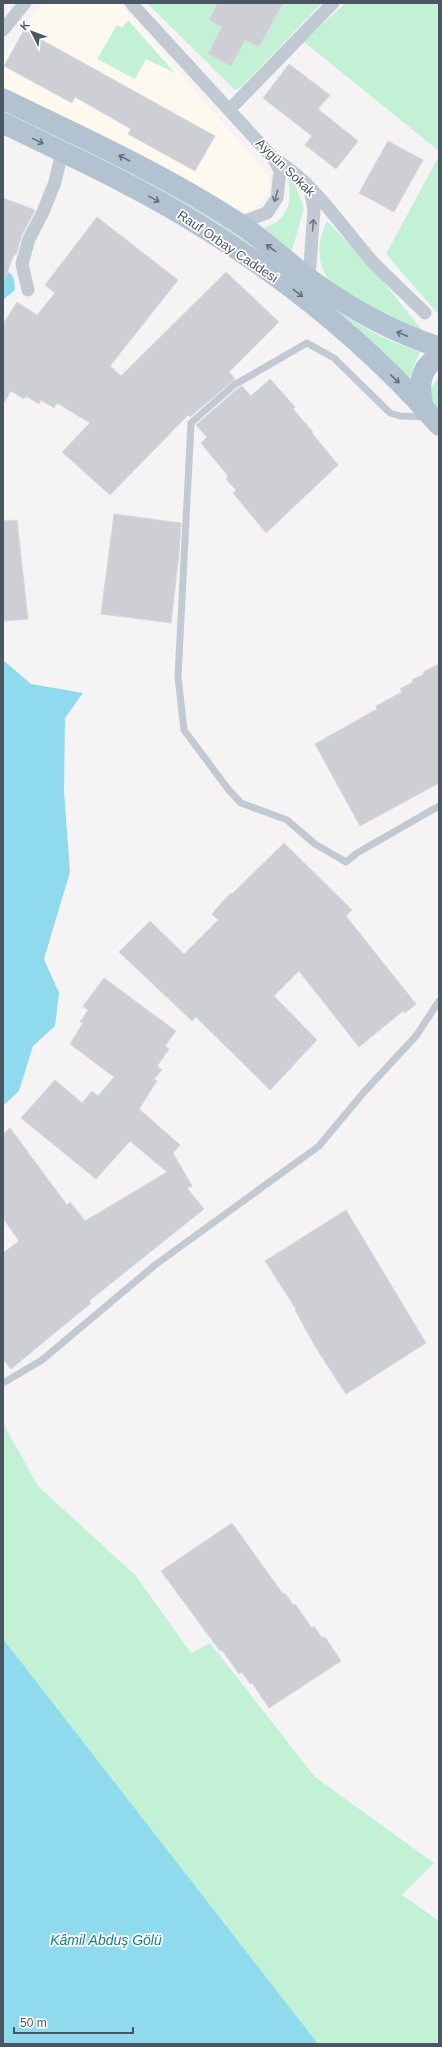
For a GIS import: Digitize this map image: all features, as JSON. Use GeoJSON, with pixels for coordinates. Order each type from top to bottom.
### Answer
{"type":"FeatureCollection","features":[{"type":"Feature","properties":{"kind":"main road","name":"Rauf Orbay Caddesi"},"geometry":{"type":"LineString","coordinates":[[3,99],[118,155],[239,223],[309,278],[360,313],[379,324],[439,347]]}},
{"type":"Feature","properties":{"kind":"main road","name":"Rauf Orbay Caddesi"},"geometry":{"type":"LineString","coordinates":[[3,123],[172,208],[251,259],[293,290],[348,335],[404,387],[433,418]]}},
{"type":"Feature","properties":{"kind":"main road"},"geometry":{"type":"LineString","coordinates":[[433,418],[419,389],[421,378],[426,368],[439,357]]}},
{"type":"Feature","properties":{"kind":"street"},"geometry":{"type":"LineString","coordinates":[[3,30],[25,3]]}},
{"type":"Feature","properties":{"kind":"street","name":"Aygün Sokak"},"geometry":{"type":"LineString","coordinates":[[131,3],[230,109],[274,159],[290,168],[371,260],[425,313]]}},
{"type":"Feature","properties":{"kind":"street"},"geometry":{"type":"LineString","coordinates":[[230,109],[334,3]]}},
{"type":"Feature","properties":{"kind":"street"},"geometry":{"type":"LineString","coordinates":[[28,290],[22,264],[29,239],[43,212],[55,182],[62,152]]}},
{"type":"Feature","properties":{"kind":"street"},"geometry":{"type":"LineString","coordinates":[[239,223],[267,213],[277,198],[280,172],[274,159]]}},
{"type":"Feature","properties":{"kind":"street"},"geometry":{"type":"LineString","coordinates":[[309,188],[314,209],[309,278]]}},
{"type":"Feature","properties":{"kind":"lane"},"geometry":{"type":"LineString","coordinates":[[433,418],[408,417],[390,413],[334,358],[307,343],[234,385],[190,423],[178,677],[184,730],[228,789],[241,802],[287,820],[315,844],[346,862],[357,853],[439,806]]}},
{"type":"Feature","properties":{"kind":"lane"},"geometry":{"type":"LineString","coordinates":[[3,1383],[42,1360],[155,1265],[318,1146],[364,1092],[416,1036],[439,1001]]}},
{"type":"Feature","properties":{"kind":"shaded area"},"geometry":{"type":"Polygon","coordinates":[[[43,3],[119,3],[268,175],[270,187],[262,202],[255,209],[243,215],[230,213],[3,89],[3,61],[21,30],[43,3]]]}},
{"type":"Feature","properties":{"kind":"green space"},"geometry":{"type":"Polygon","coordinates":[[[151,3],[322,3],[241,87],[235,90],[149,5],[151,3]]]}},
{"type":"Feature","properties":{"kind":"green space"},"geometry":{"type":"Polygon","coordinates":[[[346,3],[439,3],[439,151],[303,41],[346,3]]]}},
{"type":"Feature","properties":{"kind":"green space"},"geometry":{"type":"Polygon","coordinates":[[[128,20],[175,73],[146,59],[135,79],[97,59],[117,25],[122,28],[128,20]]]}},
{"type":"Feature","properties":{"kind":"green space"},"geometry":{"type":"Polygon","coordinates":[[[3,109],[141,177],[194,207],[238,235],[308,289],[362,326],[398,344],[420,352],[413,368],[410,380],[95,158],[3,112],[3,109]]]}},
{"type":"Feature","properties":{"kind":"green space"},"geometry":{"type":"Polygon","coordinates":[[[439,156],[439,315],[386,254],[439,156]]]}},
{"type":"Feature","properties":{"kind":"green space"},"geometry":{"type":"Polygon","coordinates":[[[288,178],[292,178],[304,208],[292,251],[264,228],[279,220],[287,209],[289,202],[288,178]]]}},
{"type":"Feature","properties":{"kind":"green space"},"geometry":{"type":"Polygon","coordinates":[[[327,221],[380,278],[426,335],[371,309],[356,300],[342,291],[325,274],[320,261],[320,240],[327,221]]]}},
{"type":"Feature","properties":{"kind":"green space"},"geometry":{"type":"Polygon","coordinates":[[[439,377],[439,411],[432,402],[430,389],[439,377]]]}},
{"type":"Feature","properties":{"kind":"green space"},"geometry":{"type":"Polygon","coordinates":[[[3,1423],[38,1486],[136,1576],[191,1653],[210,1643],[315,1777],[434,1863],[402,1895],[439,1921],[439,2044],[317,2043],[3,1640],[3,1423]]]}},
{"type":"Feature","properties":{"kind":"water"},"geometry":{"type":"Polygon","coordinates":[[[6,271],[11,274],[14,279],[15,290],[3,300],[3,272],[6,271]]]}},
{"type":"Feature","properties":{"kind":"water"},"geometry":{"type":"Polygon","coordinates":[[[3,660],[31,684],[83,693],[65,718],[64,791],[70,872],[44,959],[59,993],[55,1026],[33,1046],[19,1091],[3,1106],[3,660]]]}},
{"type":"Feature","properties":{"kind":"water","name":"Kâmil Abduş Gölü"},"geometry":{"type":"Polygon","coordinates":[[[3,1639],[318,2044],[3,2044],[3,1639]]]}},
{"type":"Feature","properties":{"kind":"building"},"geometry":{"type":"Polygon","coordinates":[[[218,3],[283,3],[259,47],[245,40],[231,66],[208,54],[222,27],[209,20],[218,3]]]}},
{"type":"Feature","properties":{"kind":"building"},"geometry":{"type":"Polygon","coordinates":[[[24,30],[215,136],[195,171],[128,134],[131,129],[75,97],[72,103],[4,66],[24,30]]]}},
{"type":"Feature","properties":{"kind":"building"},"geometry":{"type":"Polygon","coordinates":[[[289,64],[330,95],[318,109],[358,141],[336,169],[305,145],[312,136],[263,98],[289,64]]]}},
{"type":"Feature","properties":{"kind":"building"},"geometry":{"type":"Polygon","coordinates":[[[388,141],[423,160],[394,212],[359,193],[388,141]]]}},
{"type":"Feature","properties":{"kind":"building"},"geometry":{"type":"Polygon","coordinates":[[[3,198],[35,210],[22,235],[16,255],[14,254],[5,279],[3,279],[3,198]]]}},
{"type":"Feature","properties":{"kind":"building"},"geometry":{"type":"Polygon","coordinates":[[[97,217],[178,280],[110,366],[121,376],[226,272],[279,322],[229,372],[235,379],[190,417],[188,415],[110,495],[62,452],[90,423],[57,403],[54,408],[41,400],[39,404],[26,396],[24,399],[11,391],[3,404],[3,324],[17,302],[37,315],[55,293],[45,285],[97,217]]]}},
{"type":"Feature","properties":{"kind":"building"},"geometry":{"type":"Polygon","coordinates":[[[270,379],[295,407],[293,409],[338,465],[266,533],[233,493],[236,490],[226,479],[228,476],[201,443],[207,437],[196,425],[237,389],[242,386],[251,396],[270,379]]]}},
{"type":"Feature","properties":{"kind":"building"},"geometry":{"type":"Polygon","coordinates":[[[114,514],[181,523],[171,623],[101,614],[114,514]]]}},
{"type":"Feature","properties":{"kind":"building"},"geometry":{"type":"Polygon","coordinates":[[[17,520],[28,619],[3,621],[3,521],[17,520]]]}},
{"type":"Feature","properties":{"kind":"building"},"geometry":{"type":"Polygon","coordinates":[[[439,664],[439,783],[360,826],[315,744],[377,709],[376,706],[402,692],[400,689],[413,682],[412,680],[424,674],[423,672],[439,664]]]}},
{"type":"Feature","properties":{"kind":"building"},"geometry":{"type":"Polygon","coordinates":[[[284,843],[352,910],[346,916],[416,1004],[405,1013],[403,1011],[359,1047],[299,971],[274,996],[317,1040],[270,1090],[196,1017],[192,1021],[119,952],[150,921],[184,954],[218,920],[212,914],[222,902],[284,843]]]}},
{"type":"Feature","properties":{"kind":"building"},"geometry":{"type":"Polygon","coordinates":[[[104,978],[176,1031],[165,1046],[169,1049],[157,1066],[162,1070],[154,1079],[157,1081],[139,1109],[180,1145],[173,1153],[192,1186],[187,1188],[204,1209],[89,1301],[91,1303],[11,1369],[3,1359],[3,1253],[19,1241],[3,1218],[3,1134],[10,1128],[67,1205],[70,1202],[85,1221],[167,1172],[130,1141],[96,1179],[21,1118],[55,1080],[82,1103],[92,1091],[98,1096],[114,1077],[70,1044],[83,1023],[80,1022],[88,1010],[83,1006],[104,978]]]}},
{"type":"Feature","properties":{"kind":"building"},"geometry":{"type":"Polygon","coordinates":[[[346,1210],[426,1343],[346,1394],[316,1348],[295,1310],[296,1309],[265,1261],[346,1210]]]}},
{"type":"Feature","properties":{"kind":"building"},"geometry":{"type":"Polygon","coordinates":[[[232,1523],[283,1594],[285,1593],[293,1605],[295,1604],[312,1628],[314,1626],[322,1638],[325,1637],[341,1661],[269,1708],[252,1683],[250,1684],[242,1672],[239,1674],[222,1650],[220,1651],[161,1571],[232,1523]]]}}]}
